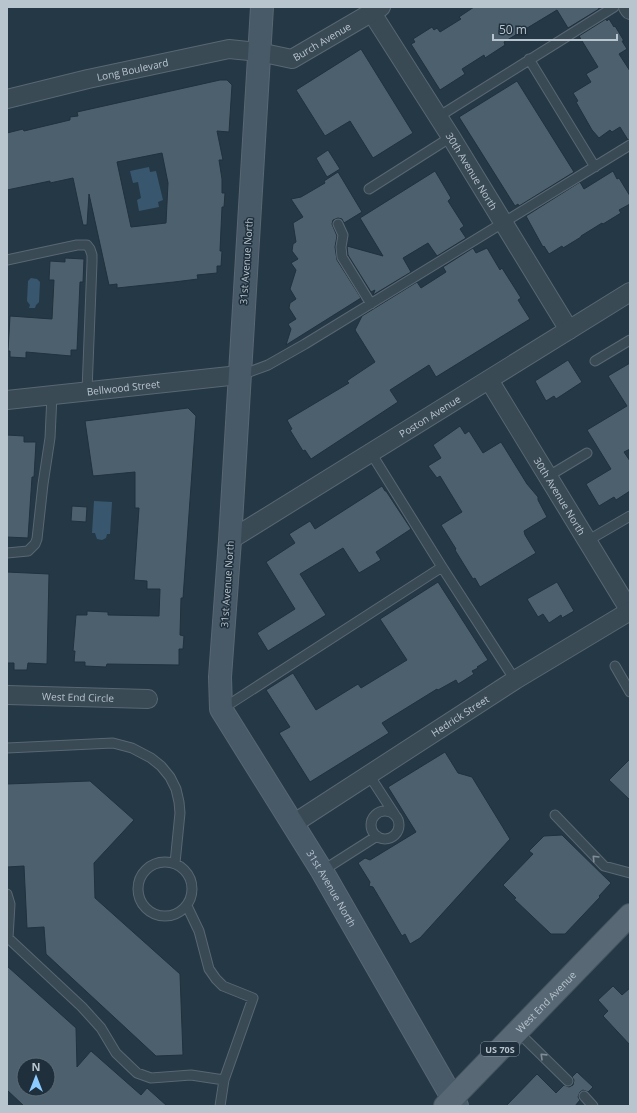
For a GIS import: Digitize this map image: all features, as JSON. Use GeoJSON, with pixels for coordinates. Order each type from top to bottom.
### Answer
{"type":"FeatureCollection","features":[{"type":"Feature","properties":{"kind":"main road","name":"31st Avenue North"},"geometry":{"type":"LineString","coordinates":[[262,7],[230,540],[220,677],[221,709],[322,871],[435,1067],[452,1104]]}},
{"type":"Feature","properties":{"kind":"main road","name":"West End Avenue"},"geometry":{"type":"LineString","coordinates":[[452,1104],[517,1031],[630,915]]}},
{"type":"Feature","properties":{"kind":"street","name":"Burch Avenue"},"geometry":{"type":"LineString","coordinates":[[259,52],[292,59],[377,10]]}},
{"type":"Feature","properties":{"kind":"street","name":"30th Avenue North"},"geometry":{"type":"LineString","coordinates":[[377,10],[451,138],[569,330]]}},
{"type":"Feature","properties":{"kind":"street","name":"Long Boulevard"},"geometry":{"type":"LineString","coordinates":[[7,99],[88,79],[229,49],[259,52]]}},
{"type":"Feature","properties":{"kind":"street","name":"Poston Avenue"},"geometry":{"type":"LineString","coordinates":[[230,540],[630,292]]}},
{"type":"Feature","properties":{"kind":"street","name":"Bellwood Street"},"geometry":{"type":"LineString","coordinates":[[7,400],[239,375]]}},
{"type":"Feature","properties":{"kind":"street","name":"30th Avenue North"},"geometry":{"type":"LineString","coordinates":[[489,380],[630,611]]}},
{"type":"Feature","properties":{"kind":"street","name":"Hedrick Street"},"geometry":{"type":"LineString","coordinates":[[293,824],[515,680],[630,611]]}},
{"type":"Feature","properties":{"kind":"street","name":"West End Circle"},"geometry":{"type":"LineString","coordinates":[[7,694],[148,699]]}},
{"type":"Feature","properties":{"kind":"lane"},"geometry":{"type":"LineString","coordinates":[[438,116],[614,7]]}},
{"type":"Feature","properties":{"kind":"lane"},"geometry":{"type":"LineString","coordinates":[[529,59],[595,167]]}},
{"type":"Feature","properties":{"kind":"lane"},"geometry":{"type":"LineString","coordinates":[[369,189],[451,138]]}},
{"type":"Feature","properties":{"kind":"lane"},"geometry":{"type":"LineString","coordinates":[[239,375],[268,365],[371,304],[630,145]]}},
{"type":"Feature","properties":{"kind":"lane"},"geometry":{"type":"LineString","coordinates":[[338,224],[344,235],[341,247],[342,257],[371,304]]}},
{"type":"Feature","properties":{"kind":"lane"},"geometry":{"type":"LineString","coordinates":[[7,260],[77,244],[87,245],[90,249],[92,255],[92,277],[87,391]]}},
{"type":"Feature","properties":{"kind":"lane"},"geometry":{"type":"LineString","coordinates":[[595,362],[630,340]]}},
{"type":"Feature","properties":{"kind":"lane"},"geometry":{"type":"LineString","coordinates":[[7,553],[28,551],[35,544],[37,539],[50,438],[52,395]]}},
{"type":"Feature","properties":{"kind":"lane"},"geometry":{"type":"LineString","coordinates":[[371,453],[515,680]]}},
{"type":"Feature","properties":{"kind":"lane"},"geometry":{"type":"LineString","coordinates":[[547,476],[587,453]]}},
{"type":"Feature","properties":{"kind":"lane"},"geometry":{"type":"LineString","coordinates":[[587,541],[630,516]]}},
{"type":"Feature","properties":{"kind":"lane"},"geometry":{"type":"LineString","coordinates":[[221,709],[442,567]]}},
{"type":"Feature","properties":{"kind":"lane"},"geometry":{"type":"LineString","coordinates":[[615,666],[630,692]]}},
{"type":"Feature","properties":{"kind":"lane"},"geometry":{"type":"LineString","coordinates":[[7,748],[113,743],[132,748],[151,758],[161,766],[170,777],[176,789],[179,802],[180,813],[175,863]]}},
{"type":"Feature","properties":{"kind":"lane"},"geometry":{"type":"LineString","coordinates":[[369,775],[398,819],[399,828],[395,835],[386,839],[377,836],[374,833],[372,821],[376,815],[381,812],[388,812],[398,819]]}},
{"type":"Feature","properties":{"kind":"lane"},"geometry":{"type":"LineString","coordinates":[[555,815],[604,866],[630,872]]}},
{"type":"Feature","properties":{"kind":"lane"},"geometry":{"type":"LineString","coordinates":[[322,871],[377,836]]}},
{"type":"Feature","properties":{"kind":"lane"},"geometry":{"type":"LineString","coordinates":[[166,861],[175,863],[183,868],[189,875],[193,893],[190,902],[177,914],[159,916],[151,913],[139,900],[137,891],[138,882],[148,867],[156,863],[166,861]]}},
{"type":"Feature","properties":{"kind":"lane"},"geometry":{"type":"LineString","coordinates":[[7,894],[10,904],[7,938],[82,1007],[101,1028],[116,1053],[136,1073],[151,1078],[191,1074],[224,1080]]}},
{"type":"Feature","properties":{"kind":"lane"},"geometry":{"type":"LineString","coordinates":[[186,906],[199,931],[209,969],[216,979],[223,986],[254,998],[224,1080],[220,1106]]}},
{"type":"Feature","properties":{"kind":"lane"},"geometry":{"type":"LineString","coordinates":[[517,1031],[568,1081]]}},
{"type":"Feature","properties":{"kind":"lane"},"geometry":{"type":"LineString","coordinates":[[584,1096],[594,1106]]}},
{"type":"Feature","properties":{"kind":"water"},"geometry":{"type":"Polygon","coordinates":[[[149,167],[150,172],[156,171],[163,200],[158,202],[159,207],[139,211],[137,200],[141,198],[138,182],[133,183],[130,171],[149,167]]]}},
{"type":"Feature","properties":{"kind":"water"},"geometry":{"type":"Polygon","coordinates":[[[31,278],[37,279],[40,282],[39,302],[35,308],[29,308],[30,305],[27,301],[28,281],[31,278]]]}},
{"type":"Feature","properties":{"kind":"water"},"geometry":{"type":"Polygon","coordinates":[[[94,501],[112,502],[110,534],[107,534],[106,538],[102,540],[97,539],[95,533],[92,533],[94,501]]]}},
{"type":"Feature","properties":{"kind":"building"},"geometry":{"type":"Polygon","coordinates":[[[474,7],[598,7],[599,9],[568,28],[557,10],[504,42],[505,45],[485,58],[484,55],[462,69],[465,74],[440,90],[411,44],[415,42],[413,39],[432,27],[434,30],[437,28],[440,32],[461,19],[459,17],[474,7]]]}},
{"type":"Feature","properties":{"kind":"building"},"geometry":{"type":"Polygon","coordinates":[[[606,19],[607,21],[609,19],[614,27],[615,26],[627,49],[619,54],[630,71],[630,139],[628,140],[620,127],[612,132],[610,130],[599,138],[592,130],[576,102],[578,101],[573,93],[591,82],[586,74],[598,67],[579,36],[606,19]]]}},
{"type":"Feature","properties":{"kind":"building"},"geometry":{"type":"Polygon","coordinates":[[[361,49],[413,133],[373,158],[350,121],[325,136],[296,90],[361,49]]]}},
{"type":"Feature","properties":{"kind":"building"},"geometry":{"type":"Polygon","coordinates":[[[220,80],[227,80],[232,85],[229,132],[217,131],[223,160],[219,160],[222,179],[222,193],[225,193],[224,207],[222,207],[220,251],[222,251],[221,266],[217,266],[217,273],[197,275],[198,279],[174,282],[117,288],[117,284],[109,285],[89,194],[87,225],[83,225],[73,178],[7,190],[7,133],[23,129],[24,131],[70,120],[70,117],[78,116],[77,112],[220,80]],[[162,153],[117,162],[131,227],[166,223],[168,183],[162,153]]]}},
{"type":"Feature","properties":{"kind":"building"},"geometry":{"type":"Polygon","coordinates":[[[517,81],[574,172],[519,206],[518,204],[515,206],[459,117],[517,81]]]}},
{"type":"Feature","properties":{"kind":"building"},"geometry":{"type":"Polygon","coordinates":[[[328,150],[340,169],[327,177],[316,158],[328,150]]]}},
{"type":"Feature","properties":{"kind":"building"},"geometry":{"type":"Polygon","coordinates":[[[435,171],[451,198],[448,201],[464,226],[460,229],[466,238],[437,256],[428,243],[403,258],[411,272],[373,295],[375,290],[371,292],[348,255],[347,246],[383,256],[360,218],[435,171]]]}},
{"type":"Feature","properties":{"kind":"building"},"geometry":{"type":"Polygon","coordinates":[[[613,171],[630,196],[630,204],[619,210],[621,213],[603,224],[602,223],[563,248],[562,246],[549,254],[544,246],[543,247],[526,216],[580,182],[584,189],[613,171]]]}},
{"type":"Feature","properties":{"kind":"building"},"geometry":{"type":"Polygon","coordinates":[[[338,172],[362,212],[344,223],[342,219],[338,218],[333,220],[332,224],[337,236],[335,247],[337,260],[361,298],[286,345],[291,329],[288,324],[296,319],[289,308],[290,303],[296,299],[290,289],[296,270],[291,263],[298,259],[292,251],[293,244],[296,242],[293,223],[303,217],[291,199],[301,197],[325,183],[324,181],[338,172]]]}},
{"type":"Feature","properties":{"kind":"building"},"geometry":{"type":"Polygon","coordinates":[[[473,248],[476,253],[487,248],[500,270],[502,268],[521,298],[518,300],[530,319],[436,377],[429,365],[390,390],[398,402],[311,459],[305,450],[303,451],[290,430],[292,429],[287,420],[349,383],[347,381],[375,362],[355,330],[362,316],[417,282],[421,288],[446,272],[443,267],[473,248]]]}},
{"type":"Feature","properties":{"kind":"building"},"geometry":{"type":"Polygon","coordinates":[[[65,258],[84,259],[83,282],[80,282],[77,350],[71,350],[71,356],[26,352],[26,358],[10,357],[10,351],[8,351],[10,316],[52,319],[54,280],[49,280],[50,261],[65,262],[65,258]]]}},
{"type":"Feature","properties":{"kind":"building"},"geometry":{"type":"Polygon","coordinates":[[[568,360],[582,382],[556,399],[554,396],[546,401],[535,381],[568,360]]]}},
{"type":"Feature","properties":{"kind":"building"},"geometry":{"type":"Polygon","coordinates":[[[630,363],[630,449],[624,452],[630,461],[630,491],[616,500],[614,497],[599,506],[586,484],[611,469],[587,430],[627,406],[608,376],[630,363]]]}},
{"type":"Feature","properties":{"kind":"building"},"geometry":{"type":"Polygon","coordinates":[[[188,408],[196,416],[183,598],[181,598],[180,635],[184,636],[183,649],[179,649],[179,665],[107,664],[106,667],[85,666],[85,662],[74,662],[75,651],[73,651],[76,615],[87,615],[87,611],[108,612],[108,615],[159,616],[160,589],[147,589],[147,581],[134,580],[139,508],[135,508],[135,472],[93,476],[85,421],[188,408]]]}},
{"type":"Feature","properties":{"kind":"building"},"geometry":{"type":"Polygon","coordinates":[[[460,426],[465,434],[469,431],[483,453],[501,442],[527,484],[538,497],[538,500],[547,517],[524,531],[536,553],[480,587],[475,578],[473,579],[441,525],[462,512],[440,476],[437,478],[428,466],[441,458],[433,445],[460,426]]]}},
{"type":"Feature","properties":{"kind":"building"},"geometry":{"type":"Polygon","coordinates":[[[7,435],[24,436],[24,442],[36,442],[28,538],[7,537],[7,435]]]}},
{"type":"Feature","properties":{"kind":"building"},"geometry":{"type":"Polygon","coordinates":[[[382,486],[411,529],[376,552],[381,560],[359,573],[343,548],[300,574],[326,615],[268,651],[257,633],[295,609],[266,562],[295,543],[289,534],[310,521],[315,529],[382,486]]]}},
{"type":"Feature","properties":{"kind":"building"},"geometry":{"type":"Polygon","coordinates":[[[72,506],[87,507],[86,522],[71,521],[72,506]]]}},
{"type":"Feature","properties":{"kind":"building"},"geometry":{"type":"Polygon","coordinates":[[[7,572],[49,574],[47,664],[28,663],[27,670],[14,670],[14,663],[7,663],[7,572]]]}},
{"type":"Feature","properties":{"kind":"building"},"geometry":{"type":"Polygon","coordinates":[[[438,582],[488,660],[472,671],[474,674],[458,684],[456,680],[438,690],[437,689],[382,723],[389,733],[310,782],[279,733],[290,727],[266,690],[293,673],[316,710],[358,684],[361,688],[407,660],[380,619],[438,582]]]}},
{"type":"Feature","properties":{"kind":"building"},"geometry":{"type":"Polygon","coordinates":[[[557,582],[574,611],[562,618],[561,615],[549,623],[543,614],[538,617],[527,599],[557,582]]]}},
{"type":"Feature","properties":{"kind":"building"},"geometry":{"type":"Polygon","coordinates":[[[445,752],[458,773],[472,777],[510,839],[420,938],[410,944],[405,934],[402,936],[373,887],[369,886],[370,882],[358,863],[365,858],[370,860],[416,832],[388,787],[445,752]]]}},
{"type":"Feature","properties":{"kind":"building"},"geometry":{"type":"Polygon","coordinates":[[[630,759],[630,800],[609,780],[630,759]]]}},
{"type":"Feature","properties":{"kind":"building"},"geometry":{"type":"Polygon","coordinates":[[[90,781],[134,820],[94,863],[95,898],[180,974],[183,1055],[156,1056],[46,954],[44,927],[27,928],[24,866],[7,867],[7,784],[90,781]]]}},
{"type":"Feature","properties":{"kind":"building"},"geometry":{"type":"Polygon","coordinates":[[[562,835],[611,883],[599,896],[600,897],[565,934],[551,934],[514,899],[516,898],[503,885],[533,854],[529,851],[544,836],[562,835]]]}},
{"type":"Feature","properties":{"kind":"building"},"geometry":{"type":"Polygon","coordinates":[[[7,966],[76,1028],[77,1067],[91,1051],[141,1095],[147,1088],[167,1106],[24,1106],[7,1090],[7,966]]]}},
{"type":"Feature","properties":{"kind":"building"},"geometry":{"type":"Polygon","coordinates":[[[613,986],[622,995],[630,988],[630,1045],[603,1016],[608,1011],[598,1000],[613,986]]]}},
{"type":"Feature","properties":{"kind":"building"},"geometry":{"type":"Polygon","coordinates":[[[577,1072],[593,1087],[588,1092],[583,1090],[580,1092],[578,1097],[580,1100],[575,1106],[506,1106],[537,1074],[556,1093],[564,1085],[569,1087],[573,1085],[574,1080],[572,1077],[577,1072]]]}}]}
